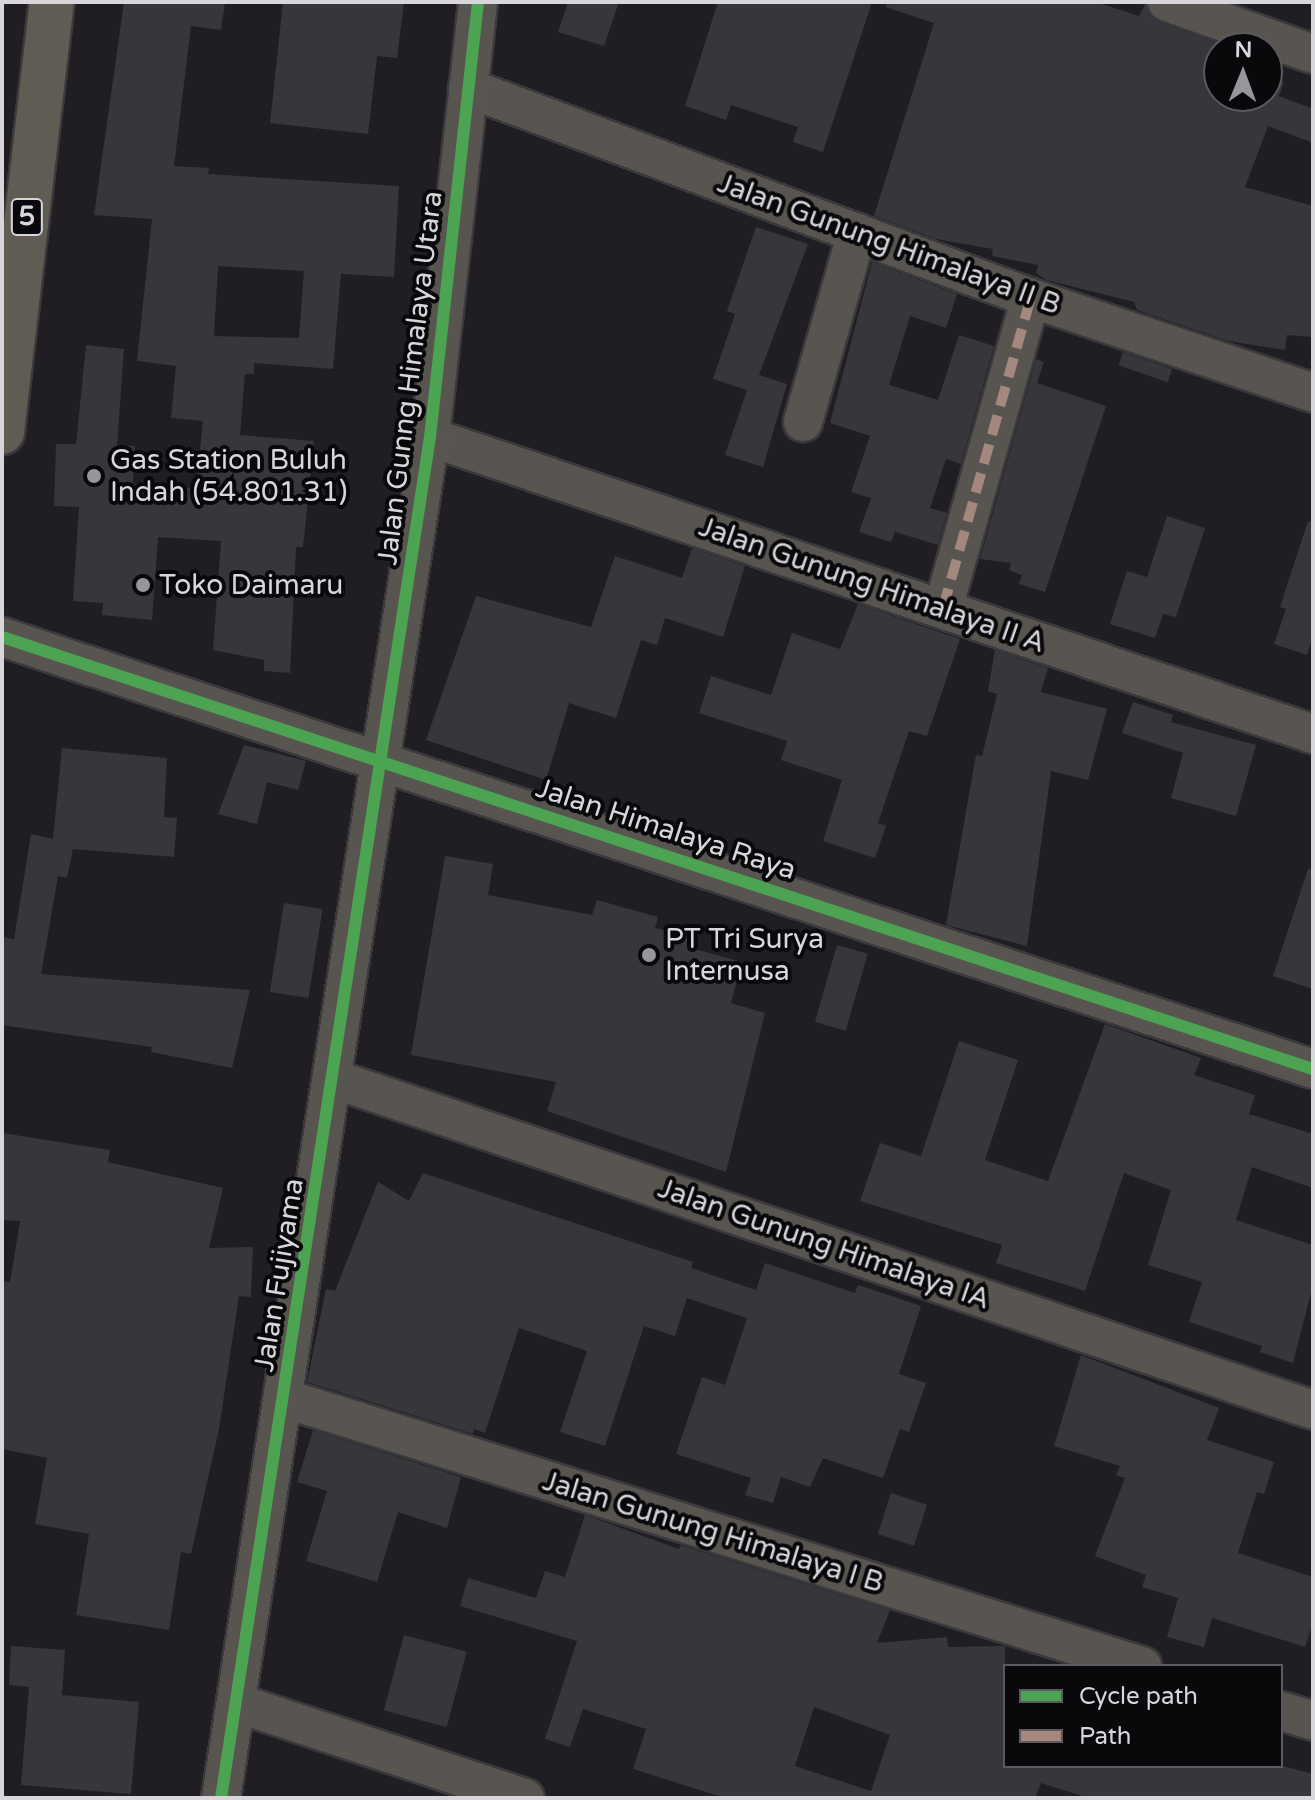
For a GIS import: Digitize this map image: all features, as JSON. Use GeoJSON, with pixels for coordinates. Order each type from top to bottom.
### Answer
{"type":"FeatureCollection","features":[{"type":"Feature","properties":{"kind":"highway","name":"5"},"geometry":{"type":"LineString","coordinates":[[2,432],[52,2]]}},
{"type":"Feature","properties":{"kind":"street","name":"Jalan Gunng Himalaya Utara"},"geometry":{"type":"LineString","coordinates":[[383,760],[430,437],[478,2]]}},
{"type":"Feature","properties":{"kind":"street"},"geometry":{"type":"LineString","coordinates":[[1167,2],[1313,54]]}},
{"type":"Feature","properties":{"kind":"street","name":"Jalan Gunung Himalaya II B"},"geometry":{"type":"LineString","coordinates":[[468,88],[1031,298],[1313,393]]}},
{"type":"Feature","properties":{"kind":"street"},"geometry":{"type":"LineString","coordinates":[[803,422],[857,233]]}},
{"type":"Feature","properties":{"kind":"street"},"geometry":{"type":"LineString","coordinates":[[943,608],[1031,298]]}},
{"type":"Feature","properties":{"kind":"street","name":"Jalan Gunung Himalaya II A"},"geometry":{"type":"LineString","coordinates":[[430,437],[1313,734]]}},
{"type":"Feature","properties":{"kind":"street","name":"Jalan Himalaya Raya"},"geometry":{"type":"LineString","coordinates":[[2,637],[383,760],[1313,1069]]}},
{"type":"Feature","properties":{"kind":"street","name":"Jalan Fujiyama"},"geometry":{"type":"LineString","coordinates":[[221,1798],[240,1704],[283,1398],[383,760]]}},
{"type":"Feature","properties":{"kind":"street","name":"Jalan Gunung Himalaya IA"},"geometry":{"type":"LineString","coordinates":[[334,1079],[1313,1410]]}},
{"type":"Feature","properties":{"kind":"street","name":"Jalan Gunung Himalaya I B"},"geometry":{"type":"LineString","coordinates":[[283,1398],[1136,1664]]}},
{"type":"Feature","properties":{"kind":"street"},"geometry":{"type":"LineString","coordinates":[[240,1704],[525,1798]]}},
{"type":"Feature","properties":{"kind":"street"},"geometry":{"type":"LineString","coordinates":[[1283,1712],[1313,1721]]}},
{"type":"Feature","properties":{"kind":"building"},"geometry":{"type":"Polygon","coordinates":[[[124,2],[225,2],[221,30],[191,26],[174,166],[209,168],[208,174],[399,186],[394,277],[341,274],[333,369],[254,363],[254,374],[245,374],[240,435],[314,441],[303,547],[296,547],[290,673],[264,671],[264,660],[213,650],[221,541],[158,537],[152,620],[102,615],[103,603],[73,601],[79,507],[54,506],[56,444],[76,444],[86,345],[124,349],[117,445],[135,446],[133,484],[196,488],[203,421],[171,418],[176,366],[137,361],[152,219],[94,215],[124,2]],[[218,266],[214,336],[299,338],[304,271],[218,266]]]}},
{"type":"Feature","properties":{"kind":"building"},"geometry":{"type":"Polygon","coordinates":[[[283,2],[404,2],[397,58],[377,56],[368,134],[270,123],[283,2]]]}},
{"type":"Feature","properties":{"kind":"building"},"geometry":{"type":"Polygon","coordinates":[[[568,2],[619,2],[604,46],[558,32],[568,2]]]}},
{"type":"Feature","properties":{"kind":"building"},"geometry":{"type":"Polygon","coordinates":[[[718,2],[872,2],[823,152],[793,142],[798,127],[731,105],[726,120],[685,106],[718,2]]]}},
{"type":"Feature","properties":{"kind":"building"},"geometry":{"type":"Polygon","coordinates":[[[887,2],[1096,2],[1139,16],[1146,2],[1159,22],[1203,38],[1203,112],[1283,112],[1283,98],[1313,109],[1313,143],[1268,126],[1245,187],[1313,206],[1313,337],[1287,335],[1285,350],[1228,341],[1137,310],[1134,302],[1046,280],[1036,273],[1038,265],[992,256],[993,249],[936,239],[874,216],[934,23],[886,7],[887,2]]]}},
{"type":"Feature","properties":{"kind":"building"},"geometry":{"type":"Polygon","coordinates":[[[756,227],[808,244],[759,375],[787,384],[763,467],[725,455],[747,390],[713,379],[735,314],[727,311],[756,227]]]}},
{"type":"Feature","properties":{"kind":"building"},"geometry":{"type":"Polygon","coordinates":[[[872,262],[957,294],[946,328],[910,316],[889,385],[938,400],[959,335],[994,346],[961,464],[946,459],[930,508],[947,513],[938,545],[895,532],[891,542],[859,532],[871,498],[851,492],[870,436],[830,423],[872,262]]]}},
{"type":"Feature","properties":{"kind":"building"},"geometry":{"type":"Polygon","coordinates":[[[1123,352],[1172,369],[1168,382],[1118,365],[1123,352]]]}},
{"type":"Feature","properties":{"kind":"building"},"geometry":{"type":"Polygon","coordinates":[[[1036,359],[1044,362],[1037,383],[1106,406],[1045,592],[1019,584],[1022,575],[1009,570],[1011,563],[980,559],[1036,359]]]}},
{"type":"Feature","properties":{"kind":"building"},"geometry":{"type":"Polygon","coordinates":[[[1167,516],[1205,528],[1176,617],[1163,614],[1155,638],[1110,624],[1127,571],[1147,577],[1167,516]]]}},
{"type":"Feature","properties":{"kind":"building"},"geometry":{"type":"Polygon","coordinates":[[[1308,521],[1313,522],[1313,635],[1307,655],[1274,644],[1286,609],[1280,607],[1308,521]]]}},
{"type":"Feature","properties":{"kind":"building"},"geometry":{"type":"Polygon","coordinates":[[[692,548],[745,566],[723,637],[665,618],[657,645],[641,640],[616,718],[569,703],[546,780],[426,740],[476,596],[591,627],[615,556],[682,578],[692,548]]]}},
{"type":"Feature","properties":{"kind":"building"},"geometry":{"type":"Polygon","coordinates":[[[858,604],[960,639],[927,736],[909,731],[878,823],[886,826],[875,858],[823,841],[842,780],[781,760],[787,741],[699,713],[711,676],[771,695],[792,633],[840,649],[858,604]]]}},
{"type":"Feature","properties":{"kind":"building"},"geometry":{"type":"Polygon","coordinates":[[[995,650],[1048,668],[1041,692],[1107,709],[1088,780],[1051,771],[1027,946],[946,925],[976,755],[982,756],[997,694],[988,691],[995,650]]]}},
{"type":"Feature","properties":{"kind":"building"},"geometry":{"type":"Polygon","coordinates":[[[1133,702],[1173,715],[1171,722],[1256,745],[1236,816],[1171,798],[1183,753],[1122,733],[1133,702]]]}},
{"type":"Feature","properties":{"kind":"building"},"geometry":{"type":"Polygon","coordinates":[[[244,745],[306,761],[298,790],[267,782],[257,824],[218,814],[244,745]]]}},
{"type":"Feature","properties":{"kind":"building"},"geometry":{"type":"Polygon","coordinates":[[[62,748],[167,758],[164,817],[177,818],[174,857],[73,849],[67,878],[58,876],[41,974],[250,990],[232,1068],[151,1052],[152,1047],[2,1025],[2,937],[14,939],[31,834],[53,839],[62,748]]]}},
{"type":"Feature","properties":{"kind":"building"},"geometry":{"type":"Polygon","coordinates":[[[445,856],[493,864],[488,895],[592,915],[597,900],[658,917],[655,928],[694,938],[691,948],[742,962],[731,1003],[765,1013],[726,1172],[547,1111],[556,1082],[411,1055],[445,856]]]}},
{"type":"Feature","properties":{"kind":"building"},"geometry":{"type":"Polygon","coordinates":[[[1308,869],[1313,870],[1313,989],[1273,976],[1308,869]]]}},
{"type":"Feature","properties":{"kind":"building"},"geometry":{"type":"Polygon","coordinates":[[[284,903],[323,909],[308,998],[270,992],[284,903]]]}},
{"type":"Feature","properties":{"kind":"building"},"geometry":{"type":"Polygon","coordinates":[[[837,945],[868,954],[846,1031],[815,1022],[837,945]]]}},
{"type":"Feature","properties":{"kind":"building"},"geometry":{"type":"Polygon","coordinates":[[[1105,1024],[1201,1058],[1194,1075],[1255,1095],[1249,1114],[1313,1134],[1313,1188],[1252,1167],[1236,1220],[1313,1245],[1313,1285],[1293,1363],[1260,1352],[1262,1346],[1189,1322],[1202,1282],[1148,1265],[1171,1190],[1124,1173],[1085,1291],[996,1263],[1002,1245],[860,1201],[880,1143],[921,1156],[959,1041],[1018,1060],[985,1160],[1048,1181],[1105,1024]]]}},
{"type":"Feature","properties":{"kind":"building"},"geometry":{"type":"Polygon","coordinates":[[[2,1133],[110,1150],[108,1162],[223,1188],[209,1248],[253,1247],[251,1297],[239,1296],[219,1429],[191,1554],[181,1552],[169,1630],[76,1615],[89,1534],[35,1524],[47,1458],[2,1449],[2,1281],[10,1282],[20,1221],[2,1220],[2,1133]]]}},
{"type":"Feature","properties":{"kind":"building"},"geometry":{"type":"Polygon","coordinates":[[[423,1173],[693,1262],[691,1268],[756,1290],[765,1263],[855,1293],[858,1285],[921,1306],[899,1374],[926,1383],[909,1432],[900,1429],[883,1478],[823,1458],[810,1487],[781,1477],[773,1503],[745,1495],[751,1478],[676,1454],[702,1377],[725,1385],[747,1318],[687,1298],[675,1336],[644,1326],[605,1446],[560,1432],[587,1351],[519,1328],[485,1433],[474,1429],[473,1434],[307,1382],[326,1289],[335,1291],[378,1182],[409,1201],[423,1173]]]}},
{"type":"Feature","properties":{"kind":"building"},"geometry":{"type":"Polygon","coordinates":[[[1081,1355],[1219,1408],[1207,1440],[1274,1462],[1264,1494],[1257,1492],[1238,1553],[1313,1577],[1313,1622],[1305,1647],[1212,1618],[1204,1647],[1167,1637],[1178,1598],[1142,1587],[1146,1575],[1095,1556],[1125,1478],[1116,1475],[1120,1466],[1054,1446],[1081,1355]]]}},
{"type":"Feature","properties":{"kind":"building"},"geometry":{"type":"Polygon","coordinates":[[[313,1430],[461,1477],[447,1528],[398,1512],[377,1582],[306,1561],[327,1491],[297,1482],[313,1430]]]}},
{"type":"Feature","properties":{"kind":"building"},"geometry":{"type":"Polygon","coordinates":[[[891,1493],[927,1505],[914,1546],[878,1534],[891,1493]]]}},
{"type":"Feature","properties":{"kind":"building"},"geometry":{"type":"Polygon","coordinates":[[[585,1515],[679,1549],[680,1545],[890,1610],[877,1643],[947,1637],[948,1647],[1005,1646],[1003,1768],[1283,1766],[1313,1774],[1313,1798],[1089,1798],[1041,1783],[1035,1798],[725,1798],[633,1769],[646,1729],[583,1709],[570,1747],[545,1739],[577,1641],[460,1606],[468,1578],[536,1598],[545,1571],[565,1577],[585,1515]],[[814,1707],[795,1766],[871,1791],[890,1735],[814,1707]]]}},
{"type":"Feature","properties":{"kind":"building"},"geometry":{"type":"Polygon","coordinates":[[[404,1635],[467,1652],[447,1727],[384,1710],[404,1635]]]}},
{"type":"Feature","properties":{"kind":"building"},"geometry":{"type":"Polygon","coordinates":[[[11,1646],[65,1650],[62,1695],[139,1702],[131,1794],[21,1785],[29,1687],[9,1685],[11,1646]]]}},
{"type":"Feature","properties":{"kind":"marked path"},"geometry":{"type":"LineString","coordinates":[[943,608],[1031,298]]}},
{"type":"Feature","properties":{"kind":"cycle path"},"geometry":{"type":"LineString","coordinates":[[221,1798],[430,437],[478,2]]}},
{"type":"Feature","properties":{"kind":"cycle path"},"geometry":{"type":"LineString","coordinates":[[2,637],[1313,1069]]}},
{"type":"Feature","properties":{"kind":"place","name":"Gas Station Buluh Indah (54.801.31)"},"geometry":{"type":"Point","coordinates":[94,476]}},
{"type":"Feature","properties":{"kind":"place","name":"Toko Daimaru"},"geometry":{"type":"Point","coordinates":[143,585]}},
{"type":"Feature","properties":{"kind":"place","name":"PT Tri Surya Internusa"},"geometry":{"type":"Point","coordinates":[649,955]}}]}
